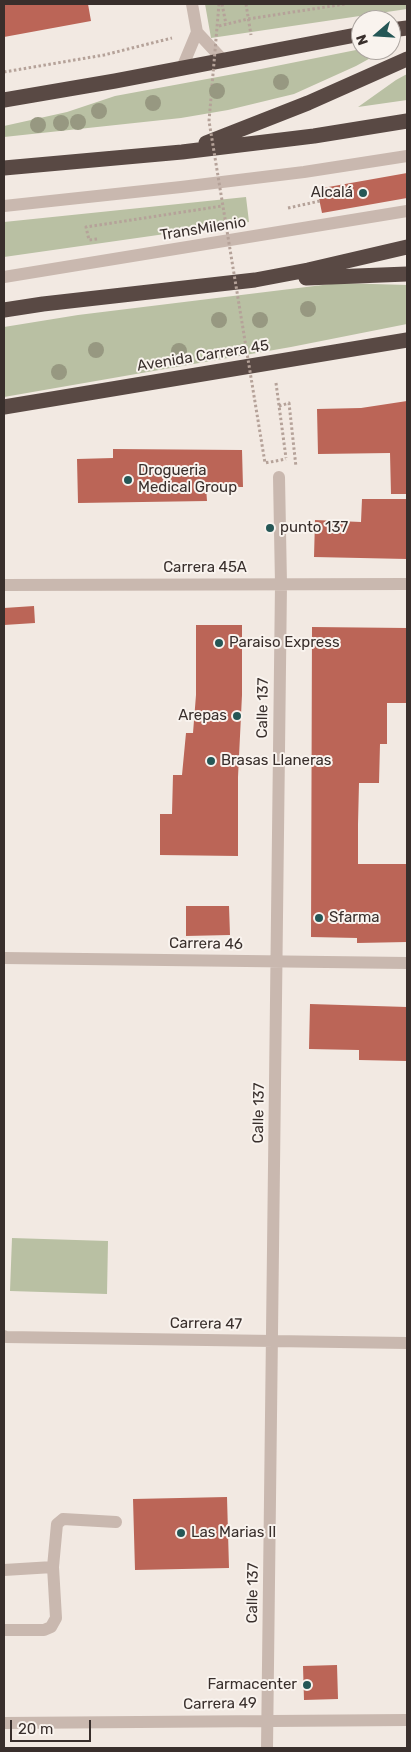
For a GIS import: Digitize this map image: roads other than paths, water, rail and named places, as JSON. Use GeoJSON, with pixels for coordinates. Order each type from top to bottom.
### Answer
{"type":"FeatureCollection","features":[{"type":"Feature","properties":{"kind":"highway"},"geometry":{"type":"LineString","coordinates":[[4,100],[351,36]]}},
{"type":"Feature","properties":{"kind":"highway"},"geometry":{"type":"LineString","coordinates":[[182,152],[308,103],[407,59]]}},
{"type":"Feature","properties":{"kind":"highway"},"geometry":{"type":"LineString","coordinates":[[4,168],[182,152],[314,136],[407,121]]}},
{"type":"Feature","properties":{"kind":"highway"},"geometry":{"type":"LineString","coordinates":[[255,280],[407,247]]}},
{"type":"Feature","properties":{"kind":"highway"},"geometry":{"type":"LineString","coordinates":[[4,310],[255,280],[407,274]]}},
{"type":"Feature","properties":{"kind":"highway","name":"Avenida Carrera 45"},"geometry":{"type":"LineString","coordinates":[[4,407],[407,340]]}},
{"type":"Feature","properties":{"kind":"street"},"geometry":{"type":"LineString","coordinates":[[192,4],[198,32],[223,60]]}},
{"type":"Feature","properties":{"kind":"street"},"geometry":{"type":"LineString","coordinates":[[182,68],[198,32]]}},
{"type":"Feature","properties":{"kind":"street"},"geometry":{"type":"LineString","coordinates":[[4,206],[304,172],[407,156]]}},
{"type":"Feature","properties":{"kind":"street","name":"TransMilenio"},"geometry":{"type":"LineString","coordinates":[[4,277],[407,211]]}},
{"type":"Feature","properties":{"kind":"street","name":"Calle 137"},"geometry":{"type":"LineString","coordinates":[[267,1748],[281,584],[279,477]]}},
{"type":"Feature","properties":{"kind":"street","name":"Carrera 45A"},"geometry":{"type":"LineString","coordinates":[[4,585],[407,584]]}},
{"type":"Feature","properties":{"kind":"street","name":"Carrera 46"},"geometry":{"type":"LineString","coordinates":[[4,958],[407,963]]}},
{"type":"Feature","properties":{"kind":"street","name":"Carrera 47"},"geometry":{"type":"LineString","coordinates":[[4,1336],[407,1343]]}},
{"type":"Feature","properties":{"kind":"street"},"geometry":{"type":"LineString","coordinates":[[4,1630],[44,1630],[51,1627],[56,1618],[53,1567],[58,1524],[63,1519],[116,1522]]}},
{"type":"Feature","properties":{"kind":"street"},"geometry":{"type":"LineString","coordinates":[[4,1570],[53,1567]]}},
{"type":"Feature","properties":{"kind":"street","name":"Carrera 49"},"geometry":{"type":"LineString","coordinates":[[4,1723],[407,1720]]}},
{"type":"Feature","properties":{"kind":"place","name":"Alcalá"},"geometry":{"type":"Point","coordinates":[363,193]}},
{"type":"Feature","properties":{"kind":"place","name":"Drogueria Medical Group"},"geometry":{"type":"Point","coordinates":[128,480]}},
{"type":"Feature","properties":{"kind":"place","name":"punto 137"},"geometry":{"type":"Point","coordinates":[270,528]}},
{"type":"Feature","properties":{"kind":"place","name":"Paraiso Express"},"geometry":{"type":"Point","coordinates":[219,643]}},
{"type":"Feature","properties":{"kind":"place","name":"Arepas"},"geometry":{"type":"Point","coordinates":[237,716]}},
{"type":"Feature","properties":{"kind":"place","name":"Brasas Llaneras"},"geometry":{"type":"Point","coordinates":[211,761]}},
{"type":"Feature","properties":{"kind":"place","name":"Sfarma"},"geometry":{"type":"Point","coordinates":[319,918]}},
{"type":"Feature","properties":{"kind":"place","name":"Las Marias II"},"geometry":{"type":"Point","coordinates":[181,1533]}},
{"type":"Feature","properties":{"kind":"place","name":"Farmacenter"},"geometry":{"type":"Point","coordinates":[307,1685]}}]}
